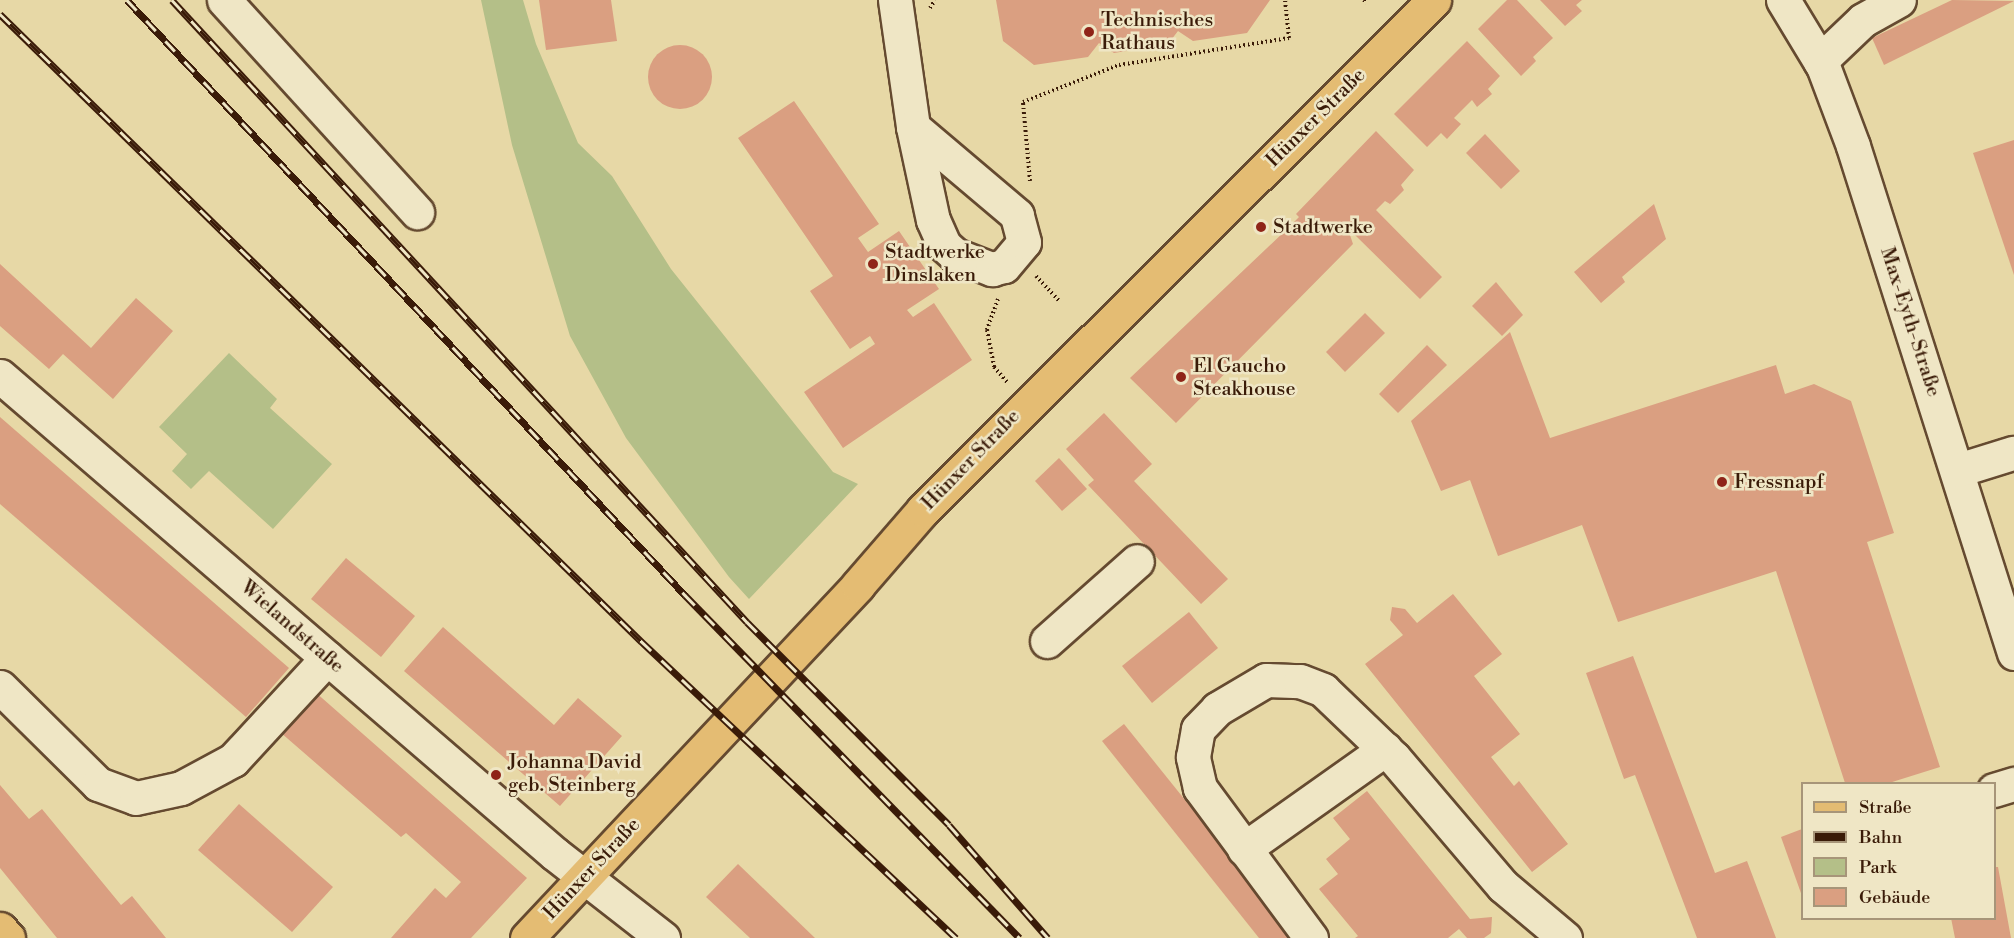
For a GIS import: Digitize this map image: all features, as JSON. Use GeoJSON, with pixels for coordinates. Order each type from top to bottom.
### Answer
{"type":"FeatureCollection","features":[{"type":"Feature","properties":{"kind":"main road","name":"Hünxer Straße"},"geometry":{"type":"LineString","coordinates":[[527,938],[858,585],[922,510],[1434,0]]}},
{"type":"Feature","properties":{"kind":"main road"},"geometry":{"type":"LineString","coordinates":[[0,929],[8,938]]}},
{"type":"Feature","properties":{"kind":"street"},"geometry":{"type":"LineString","coordinates":[[224,0],[417,212]]}},
{"type":"Feature","properties":{"kind":"street"},"geometry":{"type":"LineString","coordinates":[[895,0],[913,127],[933,220],[944,245],[973,265],[992,269],[1004,266],[1024,242],[1017,215],[913,127]]}},
{"type":"Feature","properties":{"kind":"street","name":"Max-Eyth-Straße"},"geometry":{"type":"LineString","coordinates":[[1783,0],[1820,61],[1852,146],[1958,470],[2014,653]]}},
{"type":"Feature","properties":{"kind":"street"},"geometry":{"type":"LineString","coordinates":[[1820,61],[1863,20],[1899,0]]}},
{"type":"Feature","properties":{"kind":"street","name":"Wielandstraße"},"geometry":{"type":"LineString","coordinates":[[0,376],[585,877],[663,938]]}},
{"type":"Feature","properties":{"kind":"street"},"geometry":{"type":"LineString","coordinates":[[1958,470],[2013,453]]}},
{"type":"Feature","properties":{"kind":"street"},"geometry":{"type":"LineString","coordinates":[[1047,641],[1137,561]]}},
{"type":"Feature","properties":{"kind":"street"},"geometry":{"type":"LineString","coordinates":[[0,687],[98,784],[136,798],[181,788],[233,760],[327,657]]}},
{"type":"Feature","properties":{"kind":"street"},"geometry":{"type":"LineString","coordinates":[[1311,938],[1200,788],[1192,758],[1198,729],[1216,709],[1266,680],[1300,681],[1323,690],[1385,749],[1503,886],[1550,934]]}},
{"type":"Feature","properties":{"kind":"street"},"geometry":{"type":"LineString","coordinates":[[1244,849],[1385,749]]}},
{"type":"Feature","properties":{"kind":"street"},"geometry":{"type":"LineString","coordinates":[[1996,790],[2014,784]]}},
{"type":"Feature","properties":{"kind":"path"},"geometry":{"type":"LineString","coordinates":[[1017,215],[1030,189],[1023,102],[1119,65],[1289,38],[1285,0]]}},
{"type":"Feature","properties":{"kind":"path"},"geometry":{"type":"LineString","coordinates":[[994,367],[987,330],[997,305],[1004,266]]}},
{"type":"Feature","properties":{"kind":"green space"},"geometry":{"type":"Polygon","coordinates":[[[481,0],[523,0],[536,44],[578,143],[612,176],[671,269],[833,472],[858,484],[749,599],[729,577],[626,438],[570,336],[512,145],[481,0]]]}},
{"type":"Feature","properties":{"kind":"green space"},"geometry":{"type":"Polygon","coordinates":[[[229,353],[277,399],[270,408],[332,464],[273,529],[209,471],[191,489],[172,471],[187,454],[159,427],[229,353]]]}},
{"type":"Feature","properties":{"kind":"building"},"geometry":{"type":"Polygon","coordinates":[[[539,0],[611,0],[617,41],[546,50],[539,0]]]}},
{"type":"Feature","properties":{"kind":"building","name":"Technisches Rathaus"},"geometry":{"type":"Polygon","coordinates":[[[996,0],[1270,0],[1247,33],[1193,41],[1178,31],[1168,44],[1114,53],[1099,43],[1088,57],[1034,65],[1003,41],[996,0]]]}},
{"type":"Feature","properties":{"kind":"building"},"geometry":{"type":"Polygon","coordinates":[[[1507,0],[1517,0],[1553,38],[1533,57],[1536,61],[1521,76],[1478,29],[1507,0]]]}},
{"type":"Feature","properties":{"kind":"building"},"geometry":{"type":"Polygon","coordinates":[[[1540,0],[1582,0],[1576,5],[1582,11],[1565,26],[1540,0]]]}},
{"type":"Feature","properties":{"kind":"building"},"geometry":{"type":"Polygon","coordinates":[[[1952,0],[2014,1],[1884,65],[1872,38],[1952,0]]]}},
{"type":"Feature","properties":{"kind":"building"},"geometry":{"type":"Polygon","coordinates":[[[1467,41],[1500,76],[1488,89],[1492,94],[1477,107],[1472,100],[1454,118],[1461,124],[1447,139],[1441,133],[1427,147],[1394,114],[1467,41]]]}},
{"type":"Feature","properties":{"kind":"building"},"geometry":{"type":"Polygon","coordinates":[[[680,45],[703,54],[712,77],[703,100],[680,109],[657,100],[648,77],[657,54],[680,45]]]}},
{"type":"Feature","properties":{"kind":"building","name":"Stadtwerke Dinslaken"},"geometry":{"type":"Polygon","coordinates":[[[794,101],[879,224],[858,238],[868,252],[899,231],[939,289],[907,310],[913,317],[934,303],[972,360],[843,448],[804,392],[875,344],[870,336],[850,349],[810,291],[833,276],[738,138],[794,101]]]}},
{"type":"Feature","properties":{"kind":"building"},"geometry":{"type":"Polygon","coordinates":[[[1376,131],[1414,170],[1401,185],[1404,190],[1390,204],[1385,201],[1376,210],[1442,277],[1420,299],[1355,235],[1362,229],[1359,226],[1350,235],[1353,244],[1176,423],[1130,378],[1299,217],[1296,214],[1376,131]]]}},
{"type":"Feature","properties":{"kind":"building"},"geometry":{"type":"Polygon","coordinates":[[[1485,134],[1520,171],[1501,189],[1466,153],[1485,134]]]}},
{"type":"Feature","properties":{"kind":"building"},"geometry":{"type":"Polygon","coordinates":[[[2014,140],[2014,275],[1973,153],[2014,140]]]}},
{"type":"Feature","properties":{"kind":"building"},"geometry":{"type":"Polygon","coordinates":[[[1654,204],[1666,239],[1622,277],[1625,282],[1601,303],[1574,272],[1654,204]]]}},
{"type":"Feature","properties":{"kind":"building"},"geometry":{"type":"Polygon","coordinates":[[[0,264],[91,348],[136,298],[173,331],[113,399],[63,354],[49,369],[0,326],[0,264]]]}},
{"type":"Feature","properties":{"kind":"building"},"geometry":{"type":"Polygon","coordinates":[[[1496,282],[1523,315],[1502,336],[1472,306],[1496,282]]]}},
{"type":"Feature","properties":{"kind":"building"},"geometry":{"type":"Polygon","coordinates":[[[1365,313],[1385,333],[1345,372],[1326,352],[1365,313]]]}},
{"type":"Feature","properties":{"kind":"building"},"geometry":{"type":"Polygon","coordinates":[[[1510,332],[1550,438],[1776,365],[1785,394],[1814,384],[1851,401],[1894,533],[1867,542],[1940,767],[1892,782],[1845,782],[1776,571],[1618,622],[1582,525],[1498,556],[1470,480],[1441,491],[1411,421],[1510,332]]]}},
{"type":"Feature","properties":{"kind":"building"},"geometry":{"type":"Polygon","coordinates":[[[1427,345],[1447,365],[1398,413],[1379,394],[1427,345]]]}},
{"type":"Feature","properties":{"kind":"building"},"geometry":{"type":"Polygon","coordinates":[[[1104,413],[1152,464],[1134,481],[1228,579],[1201,604],[1088,485],[1094,480],[1066,449],[1104,413]]]}},
{"type":"Feature","properties":{"kind":"building"},"geometry":{"type":"Polygon","coordinates":[[[0,417],[289,668],[246,717],[0,504],[0,417]]]}},
{"type":"Feature","properties":{"kind":"building"},"geometry":{"type":"Polygon","coordinates":[[[1059,458],[1087,489],[1062,511],[1035,481],[1059,458]]]}},
{"type":"Feature","properties":{"kind":"building"},"geometry":{"type":"Polygon","coordinates":[[[346,558],[415,616],[381,657],[311,599],[346,558]]]}},
{"type":"Feature","properties":{"kind":"building"},"geometry":{"type":"Polygon","coordinates":[[[1453,594],[1502,654],[1474,676],[1520,734],[1491,757],[1514,786],[1519,781],[1568,844],[1532,872],[1365,664],[1403,635],[1390,620],[1392,607],[1405,609],[1417,623],[1453,594]]]}},
{"type":"Feature","properties":{"kind":"building"},"geometry":{"type":"Polygon","coordinates":[[[1189,612],[1218,648],[1152,703],[1122,666],[1189,612]]]}},
{"type":"Feature","properties":{"kind":"building"},"geometry":{"type":"Polygon","coordinates":[[[443,627],[554,725],[578,698],[622,736],[560,806],[404,671],[443,627]]]}},
{"type":"Feature","properties":{"kind":"building"},"geometry":{"type":"Polygon","coordinates":[[[1633,656],[1715,873],[1747,861],[1776,938],[1697,938],[1635,775],[1624,779],[1586,673],[1633,656]]]}},
{"type":"Feature","properties":{"kind":"building"},"geometry":{"type":"Polygon","coordinates":[[[314,691],[527,878],[471,938],[391,938],[435,888],[446,898],[461,882],[406,833],[401,837],[280,732],[314,691]]]}},
{"type":"Feature","properties":{"kind":"building"},"geometry":{"type":"Polygon","coordinates":[[[1124,724],[1296,938],[1259,938],[1102,741],[1124,724]]]}},
{"type":"Feature","properties":{"kind":"building"},"geometry":{"type":"Polygon","coordinates":[[[0,785],[29,819],[42,809],[121,905],[132,896],[166,938],[57,938],[0,868],[0,785]]]}},
{"type":"Feature","properties":{"kind":"building"},"geometry":{"type":"Polygon","coordinates":[[[1367,791],[1470,919],[1492,917],[1491,933],[1484,938],[1467,938],[1459,929],[1448,938],[1355,938],[1358,936],[1319,889],[1338,874],[1326,859],[1350,839],[1333,818],[1367,791]]]}},
{"type":"Feature","properties":{"kind":"building"},"geometry":{"type":"Polygon","coordinates":[[[239,804],[333,887],[292,932],[198,850],[239,804]]]}},
{"type":"Feature","properties":{"kind":"building"},"geometry":{"type":"Polygon","coordinates":[[[1801,829],[1801,893],[1781,837],[1801,829]]]}},
{"type":"Feature","properties":{"kind":"building"},"geometry":{"type":"Polygon","coordinates":[[[738,864],[815,938],[750,938],[706,897],[738,864]]]}},
{"type":"Feature","properties":{"kind":"building"},"geometry":{"type":"Polygon","coordinates":[[[1996,867],[1998,867],[2011,938],[1955,938],[1951,920],[1996,920],[1996,867]]]}},
{"type":"Feature","properties":{"kind":"railway"},"geometry":{"type":"LineString","coordinates":[[127,0],[685,595],[1020,938]]}},
{"type":"Feature","properties":{"kind":"railway"},"geometry":{"type":"LineString","coordinates":[[172,0],[747,622],[949,825],[1048,938]]}},
{"type":"Feature","properties":{"kind":"railway"},"geometry":{"type":"LineString","coordinates":[[0,14],[641,641],[956,938]]}},
{"type":"Feature","properties":{"kind":"place","name":"Technisches Rathaus"},"geometry":{"type":"Point","coordinates":[1089,32]}},
{"type":"Feature","properties":{"kind":"place","name":"Stadtwerke"},"geometry":{"type":"Point","coordinates":[1261,227]}},
{"type":"Feature","properties":{"kind":"place","name":"Stadtwerke Dinslaken"},"geometry":{"type":"Point","coordinates":[873,264]}},
{"type":"Feature","properties":{"kind":"place","name":"El Gaucho Steakhouse"},"geometry":{"type":"Point","coordinates":[1181,377]}},
{"type":"Feature","properties":{"kind":"place","name":"Fressnapf"},"geometry":{"type":"Point","coordinates":[1722,482]}},
{"type":"Feature","properties":{"kind":"place","name":"Johanna David geb. Steinberg"},"geometry":{"type":"Point","coordinates":[496,775]}}]}
